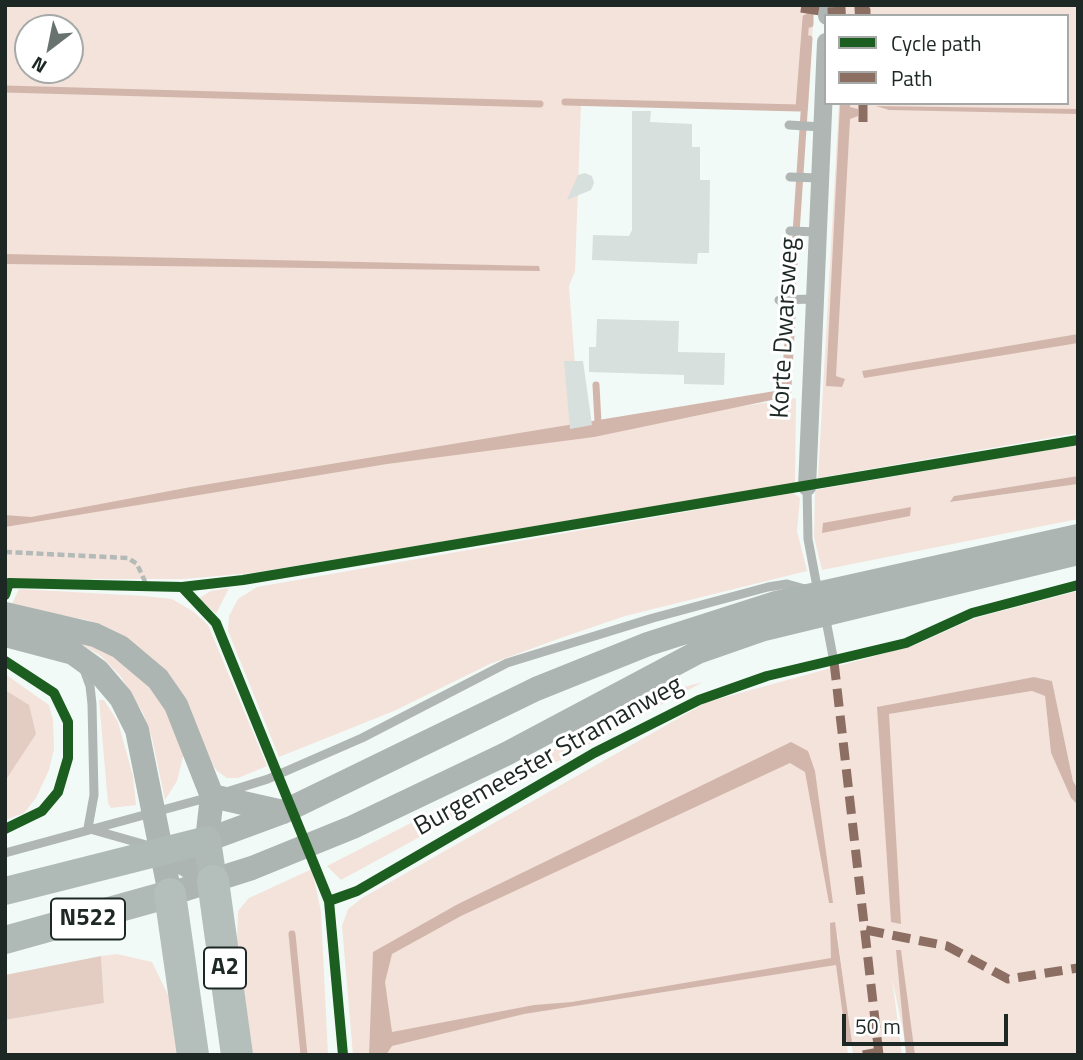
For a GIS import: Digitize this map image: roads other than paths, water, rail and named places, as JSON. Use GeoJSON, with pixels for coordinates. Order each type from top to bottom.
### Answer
{"type":"FeatureCollection","features":[{"type":"Feature","properties":{"kind":"highway","name":"A2"},"geometry":{"type":"LineString","coordinates":[[212,881],[237,1055]]}},
{"type":"Feature","properties":{"kind":"highway","name":"A2"},"geometry":{"type":"LineString","coordinates":[[170,894],[193,1055]]}},
{"type":"Feature","properties":{"kind":"main road","name":"Burgemeester Stramanweg"},"geometry":{"type":"LineString","coordinates":[[5,940],[212,881],[365,821],[506,754],[698,652],[764,629],[821,603],[1078,536]]}},
{"type":"Feature","properties":{"kind":"main road","name":"Burgemeester Stramanweg"},"geometry":{"type":"LineString","coordinates":[[5,891],[207,840],[283,812],[536,689],[648,644],[776,603],[821,603],[1078,554]]}},
{"type":"Feature","properties":{"kind":"main road"},"geometry":{"type":"LineString","coordinates":[[5,614],[95,635],[120,647],[158,679],[176,705],[212,796],[207,840],[212,881]]}},
{"type":"Feature","properties":{"kind":"main road"},"geometry":{"type":"LineString","coordinates":[[5,635],[73,653],[98,671],[121,698],[145,764],[170,894]]}},
{"type":"Feature","properties":{"kind":"main road"},"geometry":{"type":"LineString","coordinates":[[212,796],[283,812]]}},
{"type":"Feature","properties":{"kind":"main road"},"geometry":{"type":"LineString","coordinates":[[163,851],[212,881]]}},
{"type":"Feature","properties":{"kind":"street","name":"Korte Dwarsweg"},"geometry":{"type":"LineString","coordinates":[[807,487],[807,299],[816,127],[824,59]]}},
{"type":"Feature","properties":{"kind":"lane"},"geometry":{"type":"LineString","coordinates":[[789,125],[816,127]]}},
{"type":"Feature","properties":{"kind":"lane"},"geometry":{"type":"LineString","coordinates":[[790,177],[813,178]]}},
{"type":"Feature","properties":{"kind":"lane"},"geometry":{"type":"LineString","coordinates":[[790,231],[812,231]]}},
{"type":"Feature","properties":{"kind":"lane"},"geometry":{"type":"LineString","coordinates":[[779,300],[807,299]]}},
{"type":"Feature","properties":{"kind":"lane","name":"Korte Dwarsweg"},"geometry":{"type":"LineString","coordinates":[[807,487],[808,539],[834,662]]}},
{"type":"Feature","properties":{"kind":"lane","name":"Burgemeester Stramanweg"},"geometry":{"type":"LineString","coordinates":[[5,853],[88,828],[153,813],[280,774],[362,738],[507,663],[563,644],[768,587],[787,584],[821,603]]}},
{"type":"Feature","properties":{"kind":"lane"},"geometry":{"type":"LineString","coordinates":[[73,653],[87,677],[92,704],[94,795],[88,828],[163,851]]}},
{"type":"Feature","properties":{"kind":"waterway"},"geometry":{"type":"LineString","coordinates":[[810,5],[810,24]]}},
{"type":"Feature","properties":{"kind":"waterway"},"geometry":{"type":"LineString","coordinates":[[565,102],[799,108],[806,18]]}},
{"type":"Feature","properties":{"kind":"waterway"},"geometry":{"type":"LineString","coordinates":[[791,308],[809,39]]}},
{"type":"Feature","properties":{"kind":"waterway"},"geometry":{"type":"LineString","coordinates":[[5,89],[540,104]]}},
{"type":"Feature","properties":{"kind":"waterway"},"geometry":{"type":"LineString","coordinates":[[596,385],[598,423]]}},
{"type":"Feature","properties":{"kind":"waterway"},"geometry":{"type":"LineString","coordinates":[[292,934],[304,1055]]}}]}
